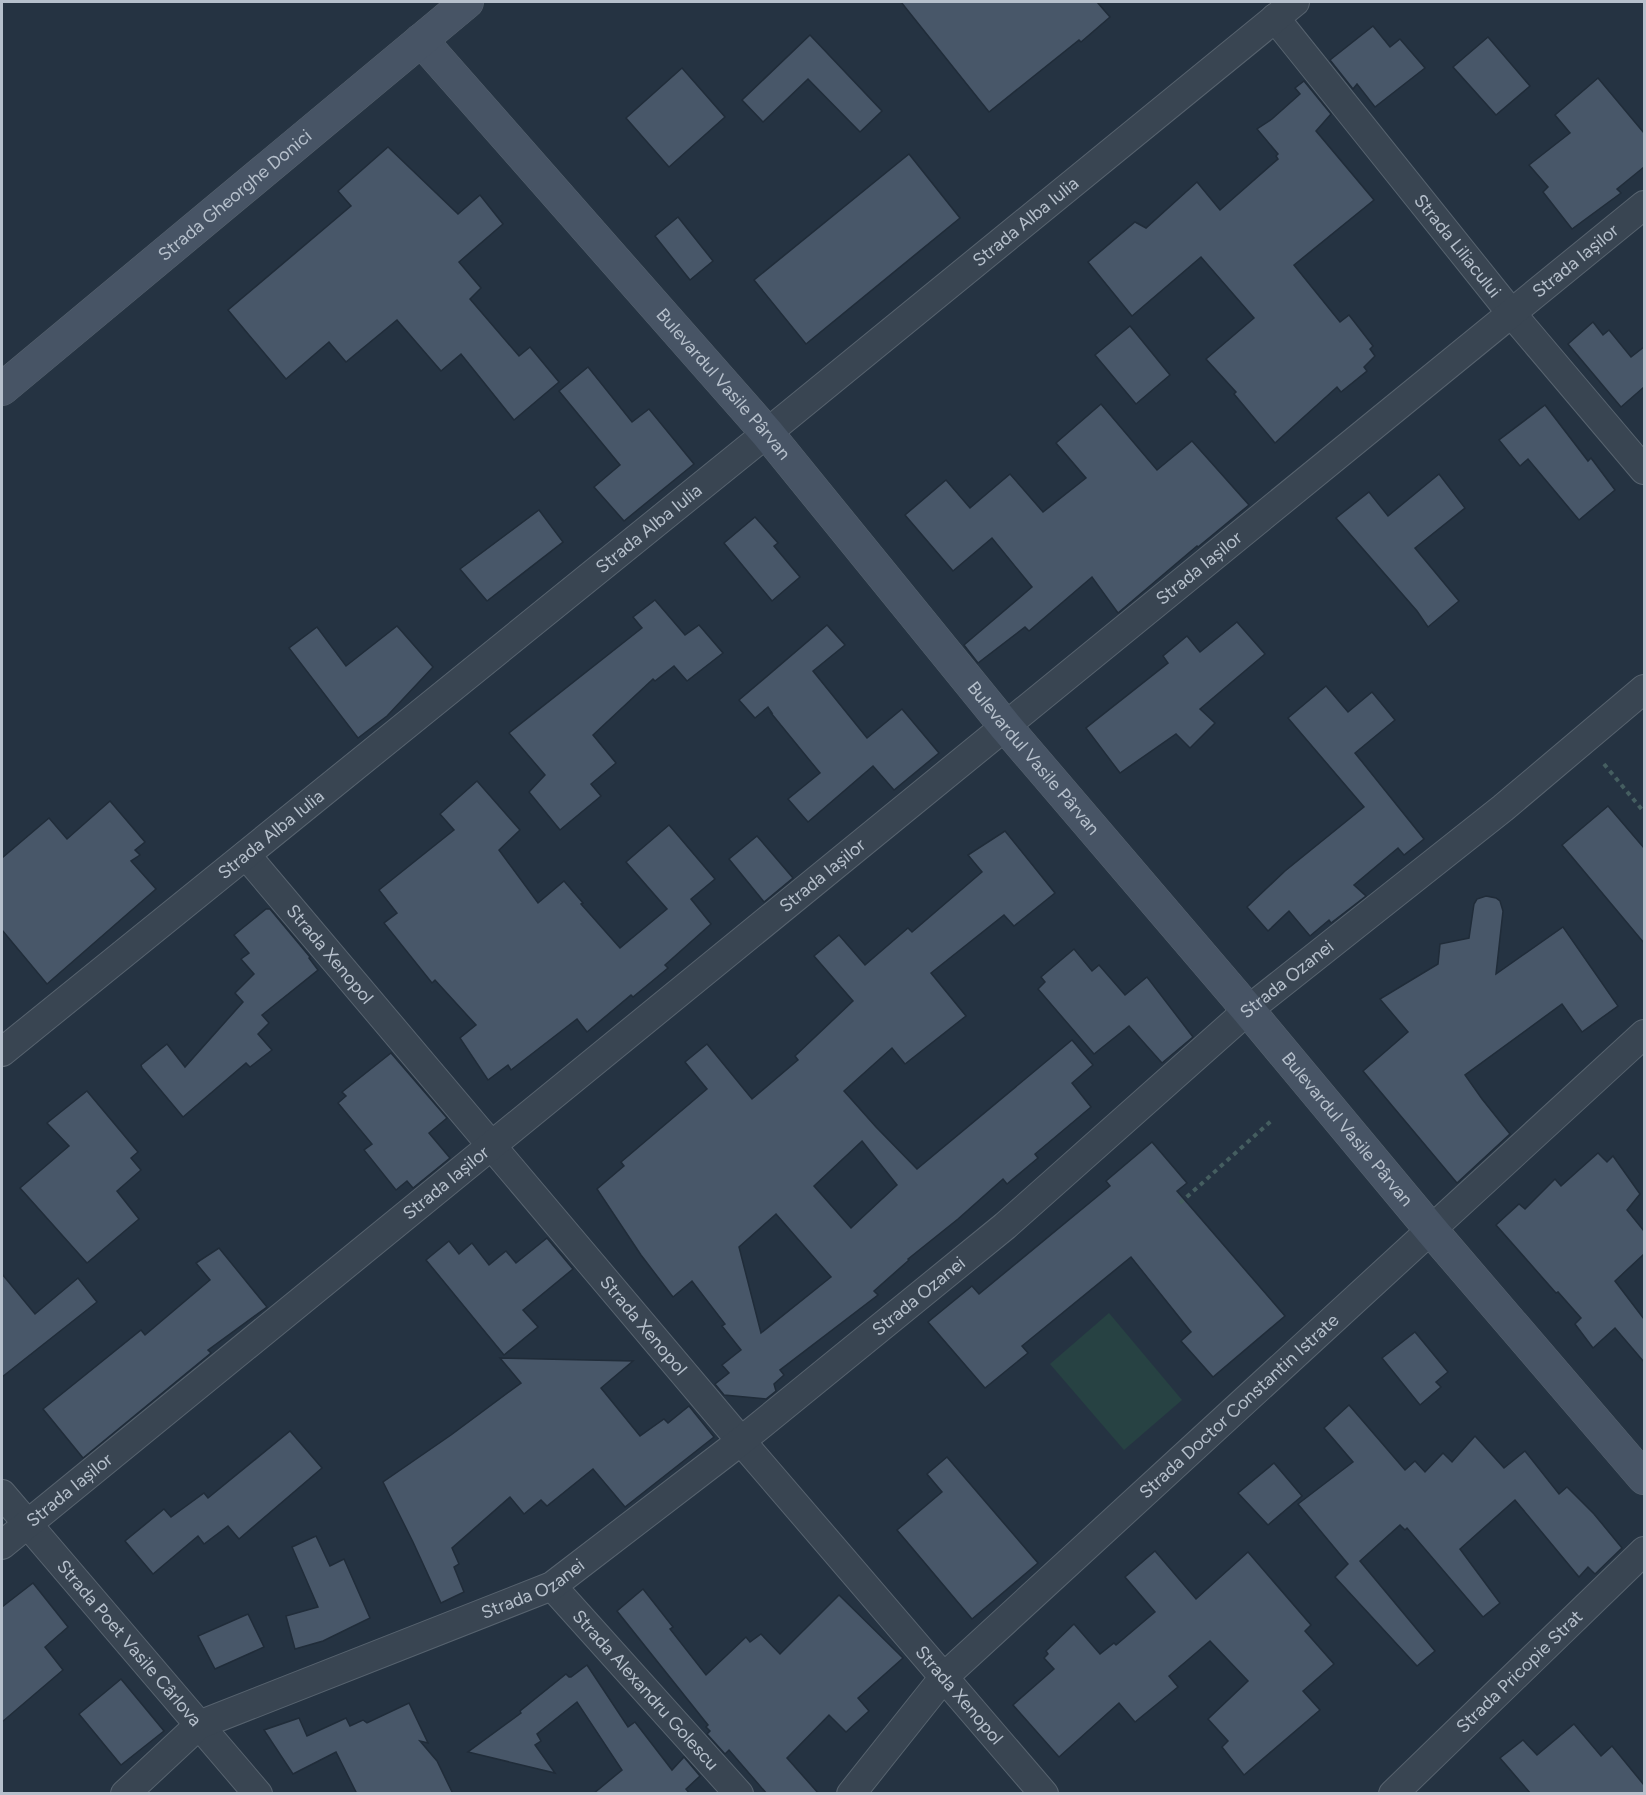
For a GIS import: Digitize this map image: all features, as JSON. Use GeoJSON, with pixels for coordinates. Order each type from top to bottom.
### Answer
{"type":"FeatureCollection","features":[{"type":"Feature","properties":{"kind":"street","name":"Strada Gheorghe Donici"},"geometry":{"type":"LineString","coordinates":[[2,389],[467,2]]}},
{"type":"Feature","properties":{"kind":"street","name":"Strada Liliacului"},"geometry":{"type":"LineString","coordinates":[[1285,10],[1512,314],[1644,470]]}},
{"type":"Feature","properties":{"kind":"street","name":"Strada Alba Iulia"},"geometry":{"type":"LineString","coordinates":[[2,1052],[1285,10]]}},
{"type":"Feature","properties":{"kind":"street","name":"Bulevardul Vasile Pârvan"},"geometry":{"type":"LineString","coordinates":[[421,40],[767,433],[1006,727],[1644,1478]]}},
{"type":"Feature","properties":{"kind":"street","name":"Strada Iașilor"},"geometry":{"type":"LineString","coordinates":[[2,1545],[1644,205]]}},
{"type":"Feature","properties":{"kind":"street","name":"Strada Ozanei"},"geometry":{"type":"LineString","coordinates":[[125,1794],[199,1725],[552,1586],[741,1441],[1005,1226],[1248,1010],[1503,808],[1644,689]]}},
{"type":"Feature","properties":{"kind":"street","name":"Strada Xenopol"},"geometry":{"type":"LineString","coordinates":[[246,855],[741,1441],[1044,1794]]}},
{"type":"Feature","properties":{"kind":"street","name":"Strada Doctor Constantin Istrate"},"geometry":{"type":"LineString","coordinates":[[851,1794],[944,1677],[1644,1034]]}},
{"type":"Feature","properties":{"kind":"street","name":"Strada Poet Vasile Cârlova"},"geometry":{"type":"LineString","coordinates":[[2,1494],[258,1794]]}},
{"type":"Feature","properties":{"kind":"street","name":"Strada Pricopie Strat"},"geometry":{"type":"LineString","coordinates":[[1393,1794],[1644,1551]]}},
{"type":"Feature","properties":{"kind":"street","name":"Strada Alexandru Golescu"},"geometry":{"type":"LineString","coordinates":[[552,1586],[739,1794]]}},
{"type":"Feature","properties":{"kind":"path"},"geometry":{"type":"LineString","coordinates":[[1599,758],[1644,812]]}},
{"type":"Feature","properties":{"kind":"path"},"geometry":{"type":"LineString","coordinates":[[1180,1203],[1271,1121]]}},
{"type":"Feature","properties":{"kind":"green space"},"geometry":{"type":"Polygon","coordinates":[[[1109,1313],[1182,1400],[1124,1450],[1050,1364],[1109,1313]]]}},
{"type":"Feature","properties":{"kind":"building"},"geometry":{"type":"Polygon","coordinates":[[[901,2],[1097,2],[1110,17],[989,112],[901,2]]]}},
{"type":"Feature","properties":{"kind":"building"},"geometry":{"type":"Polygon","coordinates":[[[1373,26],[1390,47],[1400,39],[1425,68],[1375,107],[1357,84],[1353,89],[1330,60],[1373,26]]]}},
{"type":"Feature","properties":{"kind":"building"},"geometry":{"type":"Polygon","coordinates":[[[810,35],[882,111],[860,132],[808,79],[763,122],[742,100],[810,35]]]}},
{"type":"Feature","properties":{"kind":"building"},"geometry":{"type":"Polygon","coordinates":[[[1488,37],[1530,86],[1496,115],[1453,67],[1488,37]]]}},
{"type":"Feature","properties":{"kind":"building"},"geometry":{"type":"Polygon","coordinates":[[[682,68],[725,117],[669,167],[626,118],[682,68]]]}},
{"type":"Feature","properties":{"kind":"building"},"geometry":{"type":"Polygon","coordinates":[[[1598,78],[1644,133],[1644,167],[1617,189],[1621,193],[1572,229],[1543,192],[1548,187],[1529,165],[1570,133],[1555,115],[1598,78]]]}},
{"type":"Feature","properties":{"kind":"building"},"geometry":{"type":"Polygon","coordinates":[[[1304,81],[1331,114],[1316,131],[1374,200],[1294,265],[1340,322],[1349,315],[1373,346],[1370,349],[1375,356],[1364,367],[1367,371],[1341,392],[1337,387],[1275,443],[1234,394],[1236,392],[1206,359],[1254,318],[1201,257],[1132,316],[1088,262],[1135,222],[1146,228],[1197,182],[1220,210],[1278,159],[1276,156],[1278,154],[1257,129],[1300,94],[1295,88],[1304,81]]]}},
{"type":"Feature","properties":{"kind":"building"},"geometry":{"type":"Polygon","coordinates":[[[388,147],[458,214],[480,195],[503,224],[459,262],[481,288],[470,299],[519,356],[530,347],[559,382],[514,420],[461,354],[441,371],[397,320],[346,362],[329,342],[286,379],[228,310],[351,206],[338,191],[388,147]]]}},
{"type":"Feature","properties":{"kind":"building"},"geometry":{"type":"Polygon","coordinates":[[[909,154],[960,218],[806,344],[754,280],[909,154]]]}},
{"type":"Feature","properties":{"kind":"building"},"geometry":{"type":"Polygon","coordinates":[[[678,217],[713,261],[690,280],[655,236],[678,217]]]}},
{"type":"Feature","properties":{"kind":"building"},"geometry":{"type":"Polygon","coordinates":[[[1593,322],[1603,335],[1609,330],[1631,357],[1644,347],[1644,387],[1621,407],[1568,344],[1593,322]]]}},
{"type":"Feature","properties":{"kind":"building"},"geometry":{"type":"Polygon","coordinates":[[[1130,326],[1170,375],[1136,404],[1095,355],[1130,326]]]}},
{"type":"Feature","properties":{"kind":"building"},"geometry":{"type":"Polygon","coordinates":[[[588,367],[632,422],[649,409],[694,464],[624,521],[594,487],[620,465],[559,391],[588,367]]]}},
{"type":"Feature","properties":{"kind":"building"},"geometry":{"type":"Polygon","coordinates":[[[1101,404],[1157,470],[1192,441],[1249,505],[1118,613],[1092,577],[1029,631],[1025,627],[978,663],[964,645],[1032,587],[992,538],[953,571],[905,515],[946,480],[970,508],[1010,474],[1043,512],[1086,478],[1056,443],[1101,404]]]}},
{"type":"Feature","properties":{"kind":"building"},"geometry":{"type":"Polygon","coordinates":[[[1545,405],[1588,461],[1591,458],[1615,490],[1579,520],[1528,459],[1520,466],[1499,440],[1545,405]]]}},
{"type":"Feature","properties":{"kind":"building"},"geometry":{"type":"Polygon","coordinates":[[[1439,474],[1465,508],[1415,548],[1459,601],[1428,627],[1417,611],[1336,518],[1369,492],[1388,516],[1439,474]]]}},
{"type":"Feature","properties":{"kind":"building"},"geometry":{"type":"Polygon","coordinates":[[[539,510],[563,542],[487,601],[460,569],[539,510]]]}},
{"type":"Feature","properties":{"kind":"building"},"geometry":{"type":"Polygon","coordinates":[[[755,517],[778,543],[774,546],[800,577],[772,601],[724,543],[755,517]]]}},
{"type":"Feature","properties":{"kind":"building"},"geometry":{"type":"Polygon","coordinates":[[[655,600],[685,635],[699,625],[723,653],[687,681],[674,666],[655,681],[653,679],[593,735],[616,763],[591,784],[601,796],[560,830],[529,792],[545,775],[509,733],[642,628],[633,617],[655,600]]]}},
{"type":"Feature","properties":{"kind":"building"},"geometry":{"type":"Polygon","coordinates":[[[1237,622],[1265,654],[1200,709],[1215,723],[1190,748],[1176,734],[1120,773],[1086,728],[1168,663],[1163,656],[1187,636],[1200,652],[1237,622]]]}},
{"type":"Feature","properties":{"kind":"building"},"geometry":{"type":"Polygon","coordinates":[[[827,625],[845,645],[813,671],[867,738],[902,709],[939,753],[894,790],[873,766],[808,822],[788,799],[820,773],[768,707],[755,718],[739,700],[827,625]]]}},
{"type":"Feature","properties":{"kind":"building"},"geometry":{"type":"Polygon","coordinates":[[[397,626],[433,667],[387,716],[358,738],[289,648],[317,627],[346,666],[397,626]]]}},
{"type":"Feature","properties":{"kind":"building"},"geometry":{"type":"Polygon","coordinates":[[[1326,686],[1348,712],[1372,692],[1395,720],[1355,753],[1424,839],[1404,855],[1398,848],[1354,885],[1366,896],[1331,923],[1329,920],[1310,936],[1289,911],[1268,931],[1247,907],[1285,871],[1364,807],[1288,718],[1326,686]]]}},
{"type":"Feature","properties":{"kind":"building"},"geometry":{"type":"Polygon","coordinates":[[[477,781],[520,830],[499,850],[538,903],[564,881],[620,948],[667,909],[626,862],[669,825],[715,879],[691,899],[711,924],[665,965],[668,968],[587,1032],[577,1019],[511,1070],[508,1065],[488,1080],[460,1038],[476,1025],[435,980],[432,983],[384,923],[397,913],[379,890],[454,830],[440,814],[477,781]]]}},
{"type":"Feature","properties":{"kind":"building"},"geometry":{"type":"Polygon","coordinates":[[[110,801],[145,842],[135,850],[140,855],[131,861],[156,889],[47,984],[2,930],[2,858],[49,818],[67,839],[110,801]]]}},
{"type":"Feature","properties":{"kind":"building"},"geometry":{"type":"Polygon","coordinates":[[[1608,806],[1644,848],[1644,943],[1562,845],[1608,806]]]}},
{"type":"Feature","properties":{"kind":"building"},"geometry":{"type":"Polygon","coordinates":[[[1005,831],[1055,893],[1014,926],[1004,915],[931,973],[966,1016],[905,1064],[892,1048],[844,1091],[917,1169],[1072,1040],[1093,1065],[1072,1083],[1091,1107],[1035,1154],[1038,1158],[1007,1184],[1003,1179],[908,1259],[874,1291],[878,1295],[780,1370],[784,1375],[774,1384],[776,1391],[766,1399],[724,1395],[715,1384],[729,1373],[722,1365],[741,1350],[722,1326],[725,1324],[692,1281],[673,1297],[641,1255],[597,1189],[624,1166],[621,1162],[707,1089],[685,1062],[707,1044],[752,1099],[798,1060],[795,1056],[853,1001],[814,956],[839,935],[865,965],[908,928],[912,932],[982,872],[968,855],[1005,831]],[[862,1141],[814,1186],[851,1228],[897,1185],[862,1141]],[[776,1214],[739,1247],[761,1333],[831,1277],[776,1214]]]}},
{"type":"Feature","properties":{"kind":"building"},"geometry":{"type":"Polygon","coordinates":[[[757,836],[793,878],[764,902],[729,859],[757,836]]]}},
{"type":"Feature","properties":{"kind":"building"},"geometry":{"type":"Polygon","coordinates":[[[1486,896],[1500,901],[1503,911],[1496,974],[1563,927],[1618,1006],[1582,1032],[1562,1004],[1465,1075],[1510,1134],[1457,1183],[1363,1071],[1408,1032],[1380,999],[1438,964],[1440,944],[1469,938],[1474,904],[1477,899],[1486,896]]]}},
{"type":"Feature","properties":{"kind":"building"},"geometry":{"type":"Polygon","coordinates":[[[266,909],[270,909],[318,970],[262,1015],[269,1023],[258,1034],[272,1050],[250,1067],[246,1063],[183,1117],[141,1065],[167,1044],[185,1067],[243,1002],[235,993],[254,974],[241,959],[249,953],[234,935],[266,909]]]}},
{"type":"Feature","properties":{"kind":"building"},"geometry":{"type":"Polygon","coordinates":[[[1074,949],[1092,971],[1099,965],[1125,995],[1147,977],[1193,1037],[1162,1063],[1129,1026],[1094,1054],[1038,989],[1045,982],[1041,977],[1074,949]]]}},
{"type":"Feature","properties":{"kind":"building"},"geometry":{"type":"Polygon","coordinates":[[[391,1053],[447,1118],[429,1133],[450,1158],[413,1188],[407,1181],[396,1190],[364,1150],[372,1144],[338,1103],[346,1096],[342,1092],[391,1053]]]}},
{"type":"Feature","properties":{"kind":"building"},"geometry":{"type":"Polygon","coordinates":[[[87,1091],[138,1152],[131,1158],[141,1170],[117,1191],[139,1219],[87,1263],[20,1188],[69,1146],[47,1123],[87,1091]]]}},
{"type":"Feature","properties":{"kind":"building"},"geometry":{"type":"Polygon","coordinates":[[[1152,1142],[1187,1183],[1177,1191],[1285,1316],[1213,1377],[1181,1341],[1191,1332],[1131,1257],[1022,1346],[1028,1353],[985,1388],[928,1322],[972,1286],[979,1294],[1110,1186],[1106,1181],[1152,1142]]]}},
{"type":"Feature","properties":{"kind":"building"},"geometry":{"type":"Polygon","coordinates":[[[1598,1153],[1607,1162],[1613,1156],[1640,1194],[1627,1210],[1644,1231],[1644,1254],[1615,1281],[1644,1319],[1644,1362],[1615,1328],[1593,1348],[1575,1324],[1581,1318],[1496,1225],[1519,1204],[1525,1209],[1555,1179],[1561,1186],[1598,1153]]]}},
{"type":"Feature","properties":{"kind":"building"},"geometry":{"type":"Polygon","coordinates":[[[547,1238],[573,1269],[523,1310],[538,1327],[504,1355],[426,1260],[449,1241],[459,1254],[472,1243],[489,1265],[506,1251],[516,1263],[547,1238]]]}},
{"type":"Feature","properties":{"kind":"building"},"geometry":{"type":"Polygon","coordinates":[[[219,1248],[267,1307],[208,1350],[211,1353],[83,1458],[43,1409],[141,1330],[145,1335],[210,1280],[196,1263],[219,1248]]]}},
{"type":"Feature","properties":{"kind":"building"},"geometry":{"type":"Polygon","coordinates":[[[2,1274],[35,1314],[78,1278],[97,1302],[2,1377],[2,1274]]]}},
{"type":"Feature","properties":{"kind":"building"},"geometry":{"type":"Polygon","coordinates":[[[1415,1332],[1448,1372],[1436,1382],[1441,1387],[1420,1405],[1382,1358],[1415,1332]]]}},
{"type":"Feature","properties":{"kind":"building"},"geometry":{"type":"Polygon","coordinates":[[[500,1358],[633,1361],[601,1388],[640,1436],[664,1419],[668,1423],[689,1406],[714,1437],[625,1507],[593,1469],[547,1506],[541,1500],[524,1514],[510,1497],[452,1548],[459,1564],[454,1567],[464,1592],[441,1603],[383,1482],[521,1383],[500,1358]]]}},
{"type":"Feature","properties":{"kind":"building"},"geometry":{"type":"Polygon","coordinates":[[[1349,1405],[1405,1470],[1415,1461],[1425,1472],[1443,1453],[1452,1462],[1475,1436],[1504,1468],[1525,1451],[1559,1494],[1567,1487],[1594,1514],[1622,1548],[1595,1574],[1588,1567],[1579,1577],[1515,1500],[1460,1549],[1500,1603],[1483,1617],[1407,1528],[1405,1530],[1400,1525],[1360,1561],[1435,1651],[1417,1666],[1335,1577],[1348,1564],[1298,1504],[1353,1462],[1324,1428],[1349,1405]]]}},
{"type":"Feature","properties":{"kind":"building"},"geometry":{"type":"Polygon","coordinates":[[[290,1431],[322,1468],[239,1539],[228,1526],[204,1544],[198,1536],[153,1574],[125,1541],[164,1509],[171,1517],[204,1493],[208,1498],[290,1431]]]}},
{"type":"Feature","properties":{"kind":"building"},"geometry":{"type":"Polygon","coordinates":[[[947,1457],[1038,1563],[972,1619],[897,1530],[942,1492],[927,1474],[947,1457]]]}},
{"type":"Feature","properties":{"kind":"building"},"geometry":{"type":"Polygon","coordinates":[[[1274,1463],[1302,1496],[1268,1525],[1238,1493],[1274,1463]]]}},
{"type":"Feature","properties":{"kind":"building"},"geometry":{"type":"Polygon","coordinates":[[[316,1536],[330,1566],[344,1559],[370,1618],[323,1641],[295,1649],[286,1616],[318,1607],[292,1547],[316,1536]]]}},
{"type":"Feature","properties":{"kind":"building"},"geometry":{"type":"Polygon","coordinates":[[[1155,1551],[1196,1599],[1248,1552],[1311,1625],[1305,1631],[1334,1664],[1303,1691],[1320,1710],[1244,1775],[1222,1747],[1228,1741],[1208,1719],[1248,1681],[1210,1641],[1169,1676],[1178,1687],[1135,1722],[1119,1703],[1059,1757],[1013,1705],[1054,1669],[1044,1658],[1048,1654],[1046,1651],[1074,1624],[1100,1654],[1114,1643],[1116,1645],[1155,1612],[1125,1577],[1155,1551]]]}},
{"type":"Feature","properties":{"kind":"building"},"geometry":{"type":"Polygon","coordinates":[[[33,1583],[68,1627],[45,1647],[63,1670],[2,1722],[2,1607],[33,1583]]]}},
{"type":"Feature","properties":{"kind":"building"},"geometry":{"type":"Polygon","coordinates":[[[643,1589],[673,1627],[670,1629],[706,1675],[746,1637],[750,1642],[761,1634],[780,1654],[839,1595],[903,1658],[858,1698],[869,1711],[846,1732],[829,1715],[787,1758],[819,1794],[767,1794],[729,1750],[725,1754],[707,1734],[710,1731],[706,1727],[708,1725],[617,1611],[643,1589]]]}},
{"type":"Feature","properties":{"kind":"building"},"geometry":{"type":"Polygon","coordinates":[[[248,1614],[264,1647],[215,1669],[198,1636],[248,1614]]]}},
{"type":"Feature","properties":{"kind":"building"},"geometry":{"type":"Polygon","coordinates":[[[587,1665],[628,1727],[635,1722],[672,1770],[684,1757],[700,1776],[686,1789],[690,1794],[593,1794],[622,1770],[577,1702],[537,1734],[541,1741],[535,1745],[555,1773],[468,1752],[521,1713],[520,1711],[566,1674],[571,1677],[587,1665]]]}},
{"type":"Feature","properties":{"kind":"building"},"geometry":{"type":"Polygon","coordinates":[[[121,1679],[164,1731],[121,1765],[79,1714],[121,1679]]]}},
{"type":"Feature","properties":{"kind":"building"},"geometry":{"type":"Polygon","coordinates":[[[409,1703],[428,1743],[420,1741],[437,1761],[453,1794],[357,1794],[336,1752],[293,1774],[264,1730],[299,1718],[307,1736],[346,1718],[350,1726],[363,1720],[367,1723],[409,1703]]]}},
{"type":"Feature","properties":{"kind":"building"},"geometry":{"type":"Polygon","coordinates":[[[1574,1724],[1601,1756],[1612,1746],[1644,1785],[1644,1794],[1531,1794],[1500,1758],[1523,1740],[1537,1755],[1574,1724]]]}}]}
